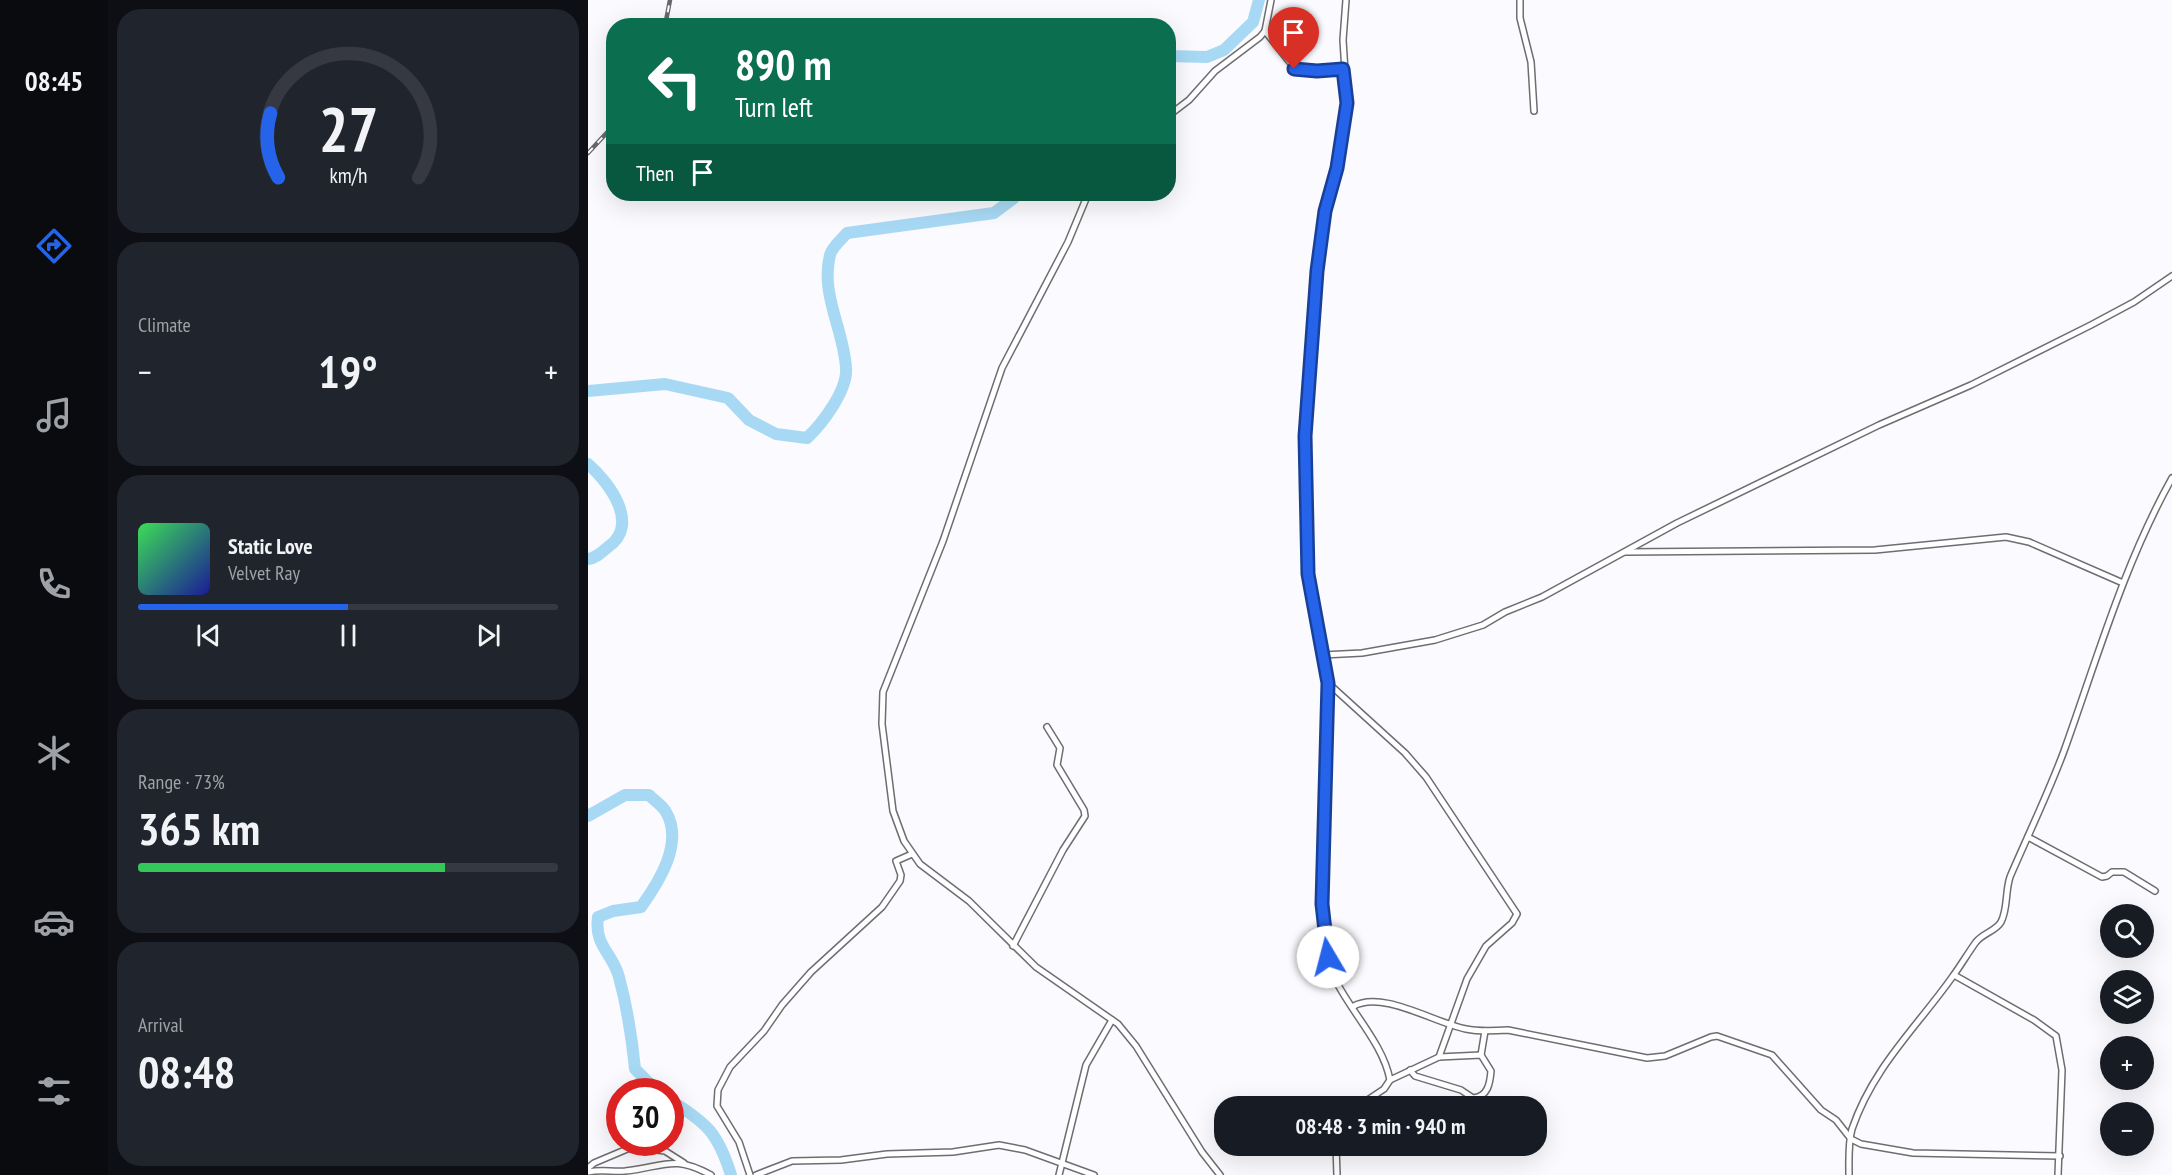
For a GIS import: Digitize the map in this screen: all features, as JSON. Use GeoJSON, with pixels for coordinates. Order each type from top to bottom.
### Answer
{"type":"FeatureCollection","features":[{"type":"Feature","properties":{"kind":"street"},"geometry":{"type":"LineString","coordinates":[[1176,110],[1189,100],[1215,71],[1257,41],[1265,31],[1271,0]]}},
{"type":"Feature","properties":{"kind":"street"},"geometry":{"type":"LineString","coordinates":[[1346,0],[1343,69],[1347,103],[1337,168],[1325,211],[1320,248],[1305,436],[1308,574],[1328,683],[1322,904],[1325,936],[1332,973],[1383,1061],[1390,1080]]}},
{"type":"Feature","properties":{"kind":"street"},"geometry":{"type":"LineString","coordinates":[[1520,0],[1520,18],[1531,62],[1534,111]]}},
{"type":"Feature","properties":{"kind":"street"},"geometry":{"type":"LineString","coordinates":[[1265,31],[1294,69],[1317,71],[1343,69]]}},
{"type":"Feature","properties":{"kind":"street"},"geometry":{"type":"LineString","coordinates":[[1085,201],[1068,243],[1002,368],[943,541],[883,692],[882,724],[893,811],[897,825],[912,854],[920,864],[984,914],[1013,946],[1050,978],[1124,1030],[1202,1152],[1220,1175]]}},
{"type":"Feature","properties":{"kind":"street"},"geometry":{"type":"LineString","coordinates":[[1323,655],[1370,651],[1435,640],[1466,632],[1542,597],[1677,523],[1879,425],[1963,389],[2091,325],[2134,302],[2172,276]]}},
{"type":"Feature","properties":{"kind":"street"},"geometry":{"type":"LineString","coordinates":[[1848,1175],[1851,1139],[1868,1094],[1901,1040],[1954,975],[1978,939],[2000,923],[2005,909],[2006,888],[2064,751],[2100,641],[2123,583],[2172,478]]}},
{"type":"Feature","properties":{"kind":"street"},"geometry":{"type":"LineString","coordinates":[[1624,552],[1875,550],[2006,537],[2029,542],[2123,583]]}},
{"type":"Feature","properties":{"kind":"street"},"geometry":{"type":"LineString","coordinates":[[1328,683],[1406,753],[1426,777],[1516,911],[1516,919],[1494,938],[1480,955],[1467,979],[1439,1057]]}},
{"type":"Feature","properties":{"kind":"street"},"geometry":{"type":"LineString","coordinates":[[1013,946],[1063,850],[1084,816],[1084,810],[1057,765],[1060,748],[1047,727]]}},
{"type":"Feature","properties":{"kind":"street"},"geometry":{"type":"LineString","coordinates":[[2028,837],[2102,877],[2112,872],[2124,872],[2155,891]]}},
{"type":"Feature","properties":{"kind":"street"},"geometry":{"type":"LineString","coordinates":[[750,1175],[739,1142],[717,1106],[718,1090],[730,1067],[764,1031],[782,1005],[811,972],[882,908],[900,881],[901,875],[896,861],[912,854]]}},
{"type":"Feature","properties":{"kind":"street"},"geometry":{"type":"LineString","coordinates":[[1954,975],[2034,1020],[2056,1036],[2062,1070],[2058,1175]]}},
{"type":"Feature","properties":{"kind":"street"},"geometry":{"type":"LineString","coordinates":[[1352,1007],[1367,1002],[1390,1003],[1450,1024],[1485,1032],[1508,1030],[1647,1058],[1665,1056],[1711,1036],[1723,1038],[1772,1055],[1821,1110],[1840,1124],[1851,1139],[1861,1144],[1913,1153],[2060,1156]]}},
{"type":"Feature","properties":{"kind":"street"},"geometry":{"type":"LineString","coordinates":[[1059,1175],[1086,1065],[1112,1020]]}},
{"type":"Feature","properties":{"kind":"street"},"geometry":{"type":"LineString","coordinates":[[1410,1070],[1415,1076],[1478,1098],[1486,1091],[1490,1081],[1491,1071],[1481,1055],[1485,1032]]}},
{"type":"Feature","properties":{"kind":"street"},"geometry":{"type":"LineString","coordinates":[[1374,1096],[1384,1089],[1390,1080],[1439,1057],[1481,1055]]}},
{"type":"Feature","properties":{"kind":"street"},"geometry":{"type":"LineString","coordinates":[[756,1175],[792,1161],[841,1160],[887,1154],[947,1152],[999,1145],[1018,1148],[1094,1175]]}},
{"type":"Feature","properties":{"kind":"street"},"geometry":{"type":"LineString","coordinates":[[588,1170],[594,1163],[632,1147],[665,1151],[684,1163],[711,1175]]}},
{"type":"Feature","properties":{"kind":"street"},"geometry":{"type":"LineString","coordinates":[[1336,1156],[1337,1175]]}},
{"type":"Feature","properties":{"kind":"street"},"geometry":{"type":"LineString","coordinates":[[588,1170],[624,1171],[684,1163]]}},
{"type":"Feature","properties":{"kind":"waterway"},"geometry":{"type":"LineString","coordinates":[[1176,56],[1207,57],[1224,50],[1253,22],[1259,0]]}},
{"type":"Feature","properties":{"kind":"waterway"},"geometry":{"type":"LineString","coordinates":[[588,391],[665,384],[728,398],[749,420],[776,434],[807,438],[833,406],[846,377],[844,354],[828,284],[830,255],[835,246],[847,233],[994,213],[1010,201]]}},
{"type":"Feature","properties":{"kind":"waterway"},"geometry":{"type":"LineString","coordinates":[[588,464],[605,481],[622,516],[622,527],[617,538],[596,556],[588,559]]}},
{"type":"Feature","properties":{"kind":"waterway"},"geometry":{"type":"LineString","coordinates":[[588,816],[625,795],[649,795],[665,810],[671,824],[671,849],[667,862],[641,907],[613,911],[598,917],[597,927],[601,942],[619,977],[629,1023],[635,1069],[644,1078]]}},
{"type":"Feature","properties":{"kind":"waterway"},"geometry":{"type":"LineString","coordinates":[[684,1110],[710,1130],[721,1149],[731,1175]]}},
{"type":"Feature","properties":{"kind":"railway"},"geometry":{"type":"LineString","coordinates":[[667,18],[670,0]]}},
{"type":"Feature","properties":{"kind":"railway"},"geometry":{"type":"LineString","coordinates":[[588,153],[606,134]]}},
{"type":"Feature","properties":{"kind":"route"},"geometry":{"type":"LineString","coordinates":[[1294,69],[1317,71],[1343,69],[1347,103],[1337,168],[1325,211],[1317,271],[1307,384],[1304,475],[1308,574],[1328,683],[1322,904],[1328,957]]}}]}
